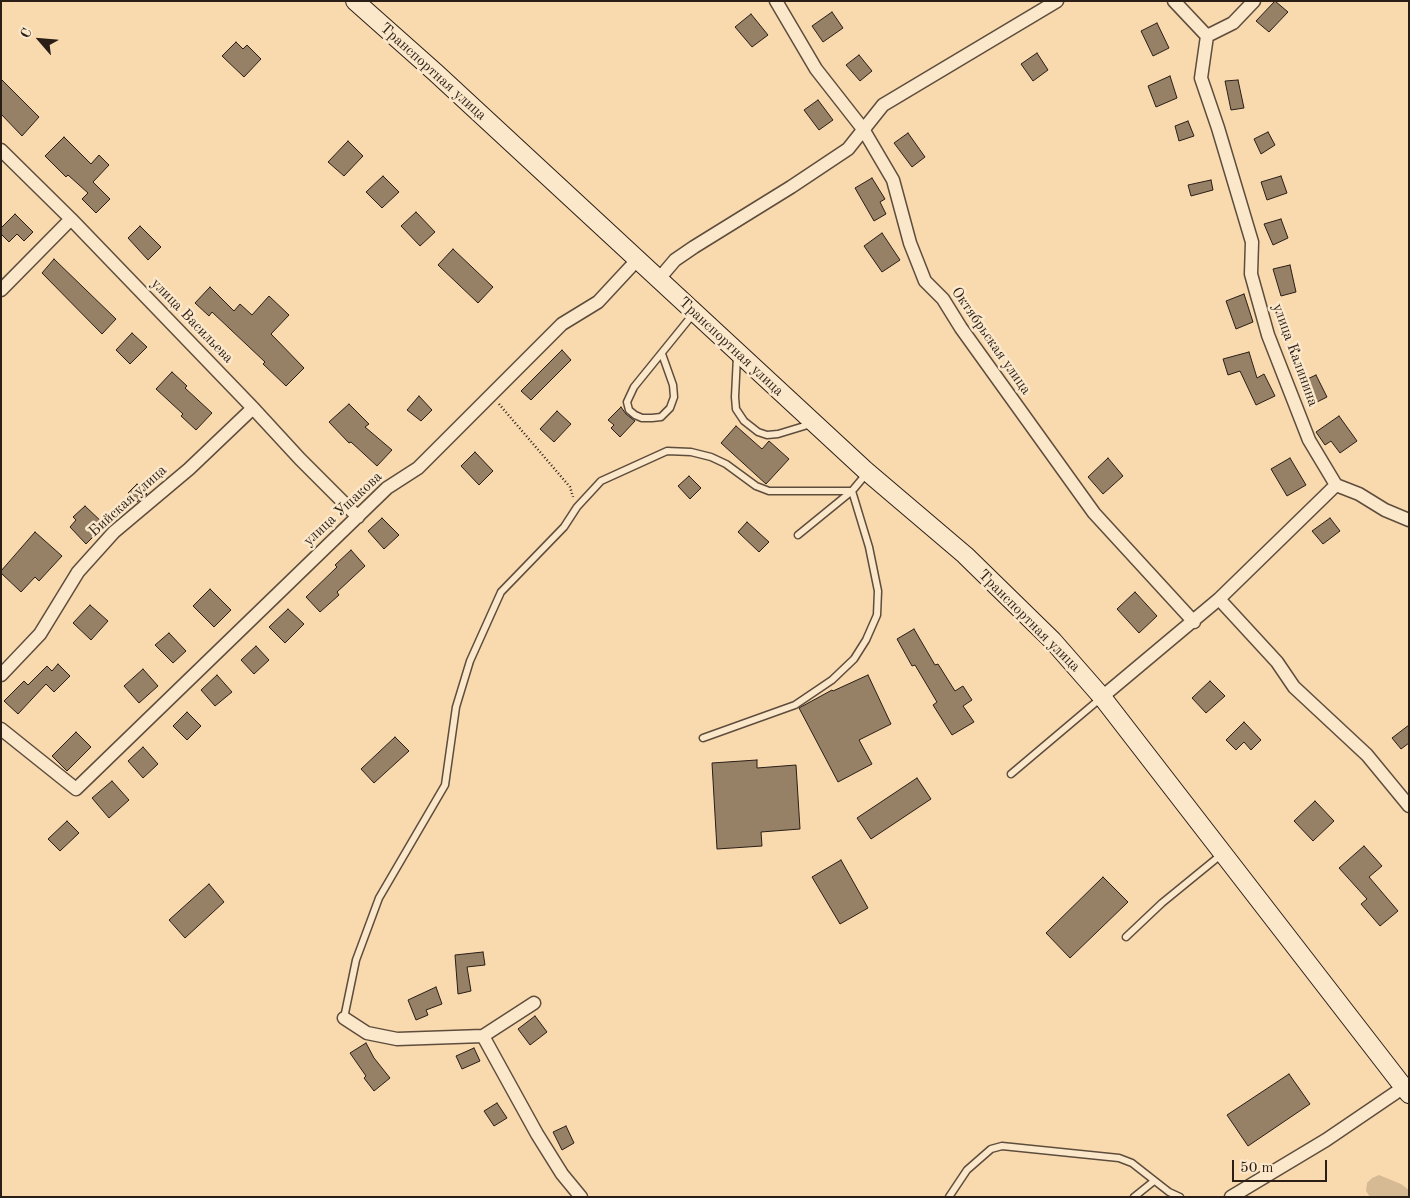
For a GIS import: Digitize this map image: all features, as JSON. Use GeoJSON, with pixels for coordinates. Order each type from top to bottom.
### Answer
{"type":"FeatureCollection","features":[{"type":"Feature","properties":{"kind":"main road","name":"Транспортная улица"},"geometry":{"type":"LineString","coordinates":[[355,1],[436,73],[814,423],[965,555],[1053,641],[1102,697],[1406,1090]]}},
{"type":"Feature","properties":{"kind":"street","name":"Октябрьская улица"},"geometry":{"type":"LineString","coordinates":[[776,1],[816,69],[863,129],[893,180],[910,243],[925,281],[943,299],[961,328],[1094,513],[1194,622]]}},
{"type":"Feature","properties":{"kind":"street"},"geometry":{"type":"LineString","coordinates":[[658,280],[675,260],[848,149],[883,106],[1057,1]]}},
{"type":"Feature","properties":{"kind":"street"},"geometry":{"type":"LineString","coordinates":[[1174,1],[1207,36],[1233,23],[1254,1]]}},
{"type":"Feature","properties":{"kind":"street","name":"улица Калинина"},"geometry":{"type":"LineString","coordinates":[[1207,36],[1201,78],[1252,242],[1251,274],[1268,335],[1309,440],[1336,485]]}},
{"type":"Feature","properties":{"kind":"street","name":"улица Васильева"},"geometry":{"type":"LineString","coordinates":[[1,150],[71,219],[300,459],[358,517]]}},
{"type":"Feature","properties":{"kind":"street"},"geometry":{"type":"LineString","coordinates":[[1,290],[71,219]]}},
{"type":"Feature","properties":{"kind":"street","name":"улица Ушакова"},"geometry":{"type":"LineString","coordinates":[[1,730],[76,789],[387,488],[418,468],[562,324],[598,302],[637,260]]}},
{"type":"Feature","properties":{"kind":"street","name":"Бийская улица"},"geometry":{"type":"LineString","coordinates":[[1,675],[40,634],[78,572],[114,532],[189,468],[253,408]]}},
{"type":"Feature","properties":{"kind":"street"},"geometry":{"type":"LineString","coordinates":[[1102,697],[1194,622],[1336,485],[1359,494],[1385,510],[1409,520]]}},
{"type":"Feature","properties":{"kind":"street"},"geometry":{"type":"LineString","coordinates":[[1219,599],[1277,662],[1294,687],[1367,754],[1409,806]]}},
{"type":"Feature","properties":{"kind":"street"},"geometry":{"type":"LineString","coordinates":[[344,1018],[367,1033],[397,1040],[483,1036],[534,1003]]}},
{"type":"Feature","properties":{"kind":"street"},"geometry":{"type":"LineString","coordinates":[[483,1036],[537,1134],[562,1174],[581,1197]]}},
{"type":"Feature","properties":{"kind":"street"},"geometry":{"type":"LineString","coordinates":[[1231,1197],[1406,1090]]}},
{"type":"Feature","properties":{"kind":"lane"},"geometry":{"type":"LineString","coordinates":[[662,354],[673,385],[674,397],[670,408],[661,417],[642,418],[630,410],[627,402],[629,395],[694,313]]}},
{"type":"Feature","properties":{"kind":"lane"},"geometry":{"type":"LineString","coordinates":[[737,352],[736,409],[744,421],[758,432],[768,435],[778,434],[814,423]]}},
{"type":"Feature","properties":{"kind":"lane"},"geometry":{"type":"LineString","coordinates":[[344,1018],[356,960],[379,898],[445,785],[459,698],[470,661],[501,592],[564,527],[577,508],[601,481],[666,451],[690,452],[711,457],[726,464],[756,486],[769,491],[852,491]]}},
{"type":"Feature","properties":{"kind":"lane"},"geometry":{"type":"LineString","coordinates":[[798,535],[852,491],[868,472]]}},
{"type":"Feature","properties":{"kind":"lane"},"geometry":{"type":"LineString","coordinates":[[703,738],[795,705],[832,680],[854,659],[866,640],[877,615],[878,591],[869,547],[852,491]]}},
{"type":"Feature","properties":{"kind":"lane"},"geometry":{"type":"LineString","coordinates":[[1011,774],[1102,697]]}},
{"type":"Feature","properties":{"kind":"lane"},"geometry":{"type":"LineString","coordinates":[[1126,937],[1162,903],[1223,853]]}},
{"type":"Feature","properties":{"kind":"lane"},"geometry":{"type":"LineString","coordinates":[[949,1197],[967,1170],[991,1149],[1002,1146],[1119,1158],[1132,1162],[1169,1192],[1180,1197]]}},
{"type":"Feature","properties":{"kind":"lane"},"geometry":{"type":"LineString","coordinates":[[1134,1197],[1154,1181]]}},
{"type":"Feature","properties":{"kind":"path"},"geometry":{"type":"LineString","coordinates":[[492,396],[570,487],[577,508]]}},
{"type":"Feature","properties":{"kind":"shaded area"},"geometry":{"type":"Polygon","coordinates":[[[1379,1175],[1401,1184],[1409,1190],[1409,1197],[1370,1197],[1366,1191],[1367,1183],[1379,1175]]]}},
{"type":"Feature","properties":{"kind":"building"},"geometry":{"type":"Polygon","coordinates":[[[1275,1],[1288,12],[1269,32],[1256,21],[1275,1]]]}},
{"type":"Feature","properties":{"kind":"building"},"geometry":{"type":"Polygon","coordinates":[[[832,12],[843,28],[823,42],[812,26],[832,12]]]}},
{"type":"Feature","properties":{"kind":"building"},"geometry":{"type":"Polygon","coordinates":[[[751,14],[768,35],[752,47],[735,27],[751,14]]]}},
{"type":"Feature","properties":{"kind":"building"},"geometry":{"type":"Polygon","coordinates":[[[1157,23],[1169,48],[1153,56],[1141,31],[1157,23]]]}},
{"type":"Feature","properties":{"kind":"building"},"geometry":{"type":"Polygon","coordinates":[[[236,42],[243,49],[247,45],[261,59],[244,77],[222,56],[236,42]]]}},
{"type":"Feature","properties":{"kind":"building"},"geometry":{"type":"Polygon","coordinates":[[[1037,53],[1048,70],[1033,81],[1021,64],[1037,53]]]}},
{"type":"Feature","properties":{"kind":"building"},"geometry":{"type":"Polygon","coordinates":[[[859,55],[872,71],[860,81],[846,65],[859,55]]]}},
{"type":"Feature","properties":{"kind":"building"},"geometry":{"type":"Polygon","coordinates":[[[1170,76],[1177,98],[1156,107],[1148,86],[1170,76]]]}},
{"type":"Feature","properties":{"kind":"building"},"geometry":{"type":"Polygon","coordinates":[[[1,79],[39,117],[22,136],[1,114],[1,79]]]}},
{"type":"Feature","properties":{"kind":"building"},"geometry":{"type":"Polygon","coordinates":[[[1238,80],[1244,108],[1231,110],[1225,81],[1238,80]]]}},
{"type":"Feature","properties":{"kind":"building"},"geometry":{"type":"Polygon","coordinates":[[[818,100],[833,120],[819,130],[804,110],[818,100]]]}},
{"type":"Feature","properties":{"kind":"building"},"geometry":{"type":"Polygon","coordinates":[[[1188,121],[1194,136],[1179,141],[1175,126],[1188,121]]]}},
{"type":"Feature","properties":{"kind":"building"},"geometry":{"type":"Polygon","coordinates":[[[1268,132],[1275,145],[1261,154],[1254,139],[1268,132]]]}},
{"type":"Feature","properties":{"kind":"building"},"geometry":{"type":"Polygon","coordinates":[[[908,133],[925,157],[912,167],[894,143],[908,133]]]}},
{"type":"Feature","properties":{"kind":"building"},"geometry":{"type":"Polygon","coordinates":[[[64,137],[91,164],[99,155],[109,165],[93,182],[110,199],[96,213],[82,199],[88,193],[68,175],[66,177],[45,156],[64,137]]]}},
{"type":"Feature","properties":{"kind":"building"},"geometry":{"type":"Polygon","coordinates":[[[348,141],[363,156],[344,176],[328,162],[348,141]]]}},
{"type":"Feature","properties":{"kind":"building"},"geometry":{"type":"Polygon","coordinates":[[[383,176],[399,192],[382,208],[366,192],[383,176]]]}},
{"type":"Feature","properties":{"kind":"building"},"geometry":{"type":"Polygon","coordinates":[[[1281,176],[1287,193],[1267,200],[1261,182],[1281,176]]]}},
{"type":"Feature","properties":{"kind":"building"},"geometry":{"type":"Polygon","coordinates":[[[872,178],[885,199],[880,202],[886,214],[874,221],[855,188],[872,178]]]}},
{"type":"Feature","properties":{"kind":"building"},"geometry":{"type":"Polygon","coordinates":[[[1211,180],[1213,190],[1191,196],[1188,185],[1211,180]]]}},
{"type":"Feature","properties":{"kind":"building"},"geometry":{"type":"Polygon","coordinates":[[[416,212],[435,232],[420,246],[401,226],[416,212]]]}},
{"type":"Feature","properties":{"kind":"building"},"geometry":{"type":"Polygon","coordinates":[[[15,214],[33,232],[24,241],[17,234],[9,242],[1,234],[1,228],[15,214]]]}},
{"type":"Feature","properties":{"kind":"building"},"geometry":{"type":"Polygon","coordinates":[[[1281,219],[1288,238],[1273,245],[1264,224],[1281,219]]]}},
{"type":"Feature","properties":{"kind":"building"},"geometry":{"type":"Polygon","coordinates":[[[140,226],[161,247],[148,260],[128,238],[140,226]]]}},
{"type":"Feature","properties":{"kind":"building"},"geometry":{"type":"Polygon","coordinates":[[[882,233],[900,260],[882,272],[864,246],[882,233]]]}},
{"type":"Feature","properties":{"kind":"building"},"geometry":{"type":"Polygon","coordinates":[[[453,249],[493,287],[478,303],[438,265],[453,249]]]}},
{"type":"Feature","properties":{"kind":"building"},"geometry":{"type":"Polygon","coordinates":[[[54,259],[116,319],[102,334],[42,273],[54,259]]]}},
{"type":"Feature","properties":{"kind":"building"},"geometry":{"type":"Polygon","coordinates":[[[1290,265],[1296,292],[1281,296],[1273,269],[1290,265]]]}},
{"type":"Feature","properties":{"kind":"building"},"geometry":{"type":"Polygon","coordinates":[[[210,287],[234,311],[240,304],[252,315],[269,296],[289,315],[271,334],[304,368],[286,386],[263,364],[265,362],[212,312],[209,316],[195,303],[210,287]]]}},
{"type":"Feature","properties":{"kind":"building"},"geometry":{"type":"Polygon","coordinates":[[[1244,294],[1253,322],[1236,329],[1226,301],[1244,294]]]}},
{"type":"Feature","properties":{"kind":"building"},"geometry":{"type":"Polygon","coordinates":[[[132,333],[147,347],[130,364],[116,350],[132,333]]]}},
{"type":"Feature","properties":{"kind":"building"},"geometry":{"type":"Polygon","coordinates":[[[562,350],[571,360],[531,400],[521,391],[562,350]]]}},
{"type":"Feature","properties":{"kind":"building"},"geometry":{"type":"Polygon","coordinates":[[[1249,352],[1257,378],[1264,374],[1275,396],[1256,405],[1240,371],[1228,375],[1223,359],[1249,352]]]}},
{"type":"Feature","properties":{"kind":"building"},"geometry":{"type":"Polygon","coordinates":[[[172,372],[187,386],[185,388],[212,413],[196,430],[181,416],[183,414],[156,389],[172,372]]]}},
{"type":"Feature","properties":{"kind":"building"},"geometry":{"type":"Polygon","coordinates":[[[1316,375],[1327,397],[1313,404],[1303,381],[1316,375]]]}},
{"type":"Feature","properties":{"kind":"building"},"geometry":{"type":"Polygon","coordinates":[[[419,396],[432,410],[421,421],[407,410],[419,396]]]}},
{"type":"Feature","properties":{"kind":"building"},"geometry":{"type":"Polygon","coordinates":[[[349,404],[369,424],[365,427],[392,450],[377,466],[351,442],[349,443],[329,422],[349,404]]]}},
{"type":"Feature","properties":{"kind":"building"},"geometry":{"type":"Polygon","coordinates":[[[621,407],[635,421],[620,437],[611,428],[614,425],[608,420],[621,407]]]}},
{"type":"Feature","properties":{"kind":"building"},"geometry":{"type":"Polygon","coordinates":[[[557,411],[571,424],[554,442],[540,429],[557,411]]]}},
{"type":"Feature","properties":{"kind":"building"},"geometry":{"type":"Polygon","coordinates":[[[1339,416],[1357,441],[1340,453],[1331,441],[1325,445],[1316,432],[1339,416]]]}},
{"type":"Feature","properties":{"kind":"building"},"geometry":{"type":"Polygon","coordinates":[[[736,426],[762,449],[769,441],[789,459],[766,484],[721,443],[736,426]]]}},
{"type":"Feature","properties":{"kind":"building"},"geometry":{"type":"Polygon","coordinates":[[[475,452],[493,471],[479,485],[461,466],[475,452]]]}},
{"type":"Feature","properties":{"kind":"building"},"geometry":{"type":"Polygon","coordinates":[[[1108,458],[1123,476],[1103,494],[1088,477],[1108,458]]]}},
{"type":"Feature","properties":{"kind":"building"},"geometry":{"type":"Polygon","coordinates":[[[1290,458],[1306,485],[1287,496],[1271,469],[1290,458]]]}},
{"type":"Feature","properties":{"kind":"building"},"geometry":{"type":"Polygon","coordinates":[[[689,476],[701,488],[690,499],[678,486],[689,476]]]}},
{"type":"Feature","properties":{"kind":"building"},"geometry":{"type":"Polygon","coordinates":[[[137,484],[147,494],[137,502],[128,493],[137,484]]]}},
{"type":"Feature","properties":{"kind":"building"},"geometry":{"type":"Polygon","coordinates":[[[85,506],[105,525],[86,544],[70,527],[76,520],[73,517],[85,506]]]}},
{"type":"Feature","properties":{"kind":"building"},"geometry":{"type":"Polygon","coordinates":[[[382,518],[399,535],[384,549],[368,531],[382,518]]]}},
{"type":"Feature","properties":{"kind":"building"},"geometry":{"type":"Polygon","coordinates":[[[1330,518],[1340,531],[1323,544],[1312,531],[1330,518]]]}},
{"type":"Feature","properties":{"kind":"building"},"geometry":{"type":"Polygon","coordinates":[[[747,522],[769,542],[759,552],[738,532],[747,522]]]}},
{"type":"Feature","properties":{"kind":"building"},"geometry":{"type":"Polygon","coordinates":[[[35,532],[62,556],[39,581],[35,577],[21,592],[1,571],[35,532]]]}},
{"type":"Feature","properties":{"kind":"building"},"geometry":{"type":"Polygon","coordinates":[[[351,550],[365,566],[337,592],[339,595],[320,612],[306,597],[337,567],[335,565],[351,550]]]}},
{"type":"Feature","properties":{"kind":"building"},"geometry":{"type":"Polygon","coordinates":[[[210,589],[231,610],[214,627],[193,606],[210,589]]]}},
{"type":"Feature","properties":{"kind":"building"},"geometry":{"type":"Polygon","coordinates":[[[1135,592],[1157,616],[1139,633],[1117,609],[1135,592]]]}},
{"type":"Feature","properties":{"kind":"building"},"geometry":{"type":"Polygon","coordinates":[[[90,605],[108,621],[91,640],[73,623],[90,605]]]}},
{"type":"Feature","properties":{"kind":"building"},"geometry":{"type":"Polygon","coordinates":[[[288,609],[304,624],[285,643],[269,627],[288,609]]]}},
{"type":"Feature","properties":{"kind":"building"},"geometry":{"type":"Polygon","coordinates":[[[914,629],[935,665],[938,664],[955,691],[963,686],[972,700],[963,706],[974,722],[952,735],[933,705],[937,702],[915,665],[912,666],[897,639],[914,629]]]}},
{"type":"Feature","properties":{"kind":"building"},"geometry":{"type":"Polygon","coordinates":[[[169,633],[186,651],[173,663],[155,645],[169,633]]]}},
{"type":"Feature","properties":{"kind":"building"},"geometry":{"type":"Polygon","coordinates":[[[256,646],[269,660],[254,674],[241,660],[256,646]]]}},
{"type":"Feature","properties":{"kind":"building"},"geometry":{"type":"Polygon","coordinates":[[[58,664],[70,676],[54,692],[46,684],[18,714],[4,701],[24,681],[28,685],[47,666],[52,671],[58,664]]]}},
{"type":"Feature","properties":{"kind":"building"},"geometry":{"type":"Polygon","coordinates":[[[143,669],[158,686],[139,703],[124,686],[143,669]]]}},
{"type":"Feature","properties":{"kind":"building"},"geometry":{"type":"Polygon","coordinates":[[[217,675],[232,692],[215,706],[201,690],[217,675]]]}},
{"type":"Feature","properties":{"kind":"building"},"geometry":{"type":"Polygon","coordinates":[[[868,675],[891,724],[859,740],[872,764],[838,782],[799,708],[832,690],[868,675]]]}},
{"type":"Feature","properties":{"kind":"building"},"geometry":{"type":"Polygon","coordinates":[[[1210,681],[1225,696],[1206,713],[1192,698],[1210,681]]]}},
{"type":"Feature","properties":{"kind":"building"},"geometry":{"type":"Polygon","coordinates":[[[187,712],[201,726],[187,740],[173,726],[187,712]]]}},
{"type":"Feature","properties":{"kind":"building"},"geometry":{"type":"Polygon","coordinates":[[[1244,722],[1261,740],[1251,750],[1244,742],[1236,750],[1226,740],[1244,722]]]}},
{"type":"Feature","properties":{"kind":"building"},"geometry":{"type":"Polygon","coordinates":[[[1409,725],[1409,743],[1401,749],[1392,738],[1409,725]]]}},
{"type":"Feature","properties":{"kind":"building"},"geometry":{"type":"Polygon","coordinates":[[[76,732],[91,747],[67,771],[52,756],[76,732]]]}},
{"type":"Feature","properties":{"kind":"building"},"geometry":{"type":"Polygon","coordinates":[[[395,737],[409,751],[374,783],[361,769],[395,737]]]}},
{"type":"Feature","properties":{"kind":"building"},"geometry":{"type":"Polygon","coordinates":[[[143,747],[158,764],[143,778],[128,761],[143,747]]]}},
{"type":"Feature","properties":{"kind":"building"},"geometry":{"type":"Polygon","coordinates":[[[757,760],[757,768],[796,765],[800,829],[761,832],[762,846],[717,849],[712,763],[757,760]]]}},
{"type":"Feature","properties":{"kind":"building"},"geometry":{"type":"Polygon","coordinates":[[[917,778],[931,799],[871,839],[857,818],[917,778]]]}},
{"type":"Feature","properties":{"kind":"building"},"geometry":{"type":"Polygon","coordinates":[[[112,781],[129,800],[109,818],[92,798],[112,781]]]}},
{"type":"Feature","properties":{"kind":"building"},"geometry":{"type":"Polygon","coordinates":[[[1315,801],[1334,821],[1313,841],[1294,821],[1315,801]]]}},
{"type":"Feature","properties":{"kind":"building"},"geometry":{"type":"Polygon","coordinates":[[[67,821],[79,833],[60,851],[48,839],[67,821]]]}},
{"type":"Feature","properties":{"kind":"building"},"geometry":{"type":"Polygon","coordinates":[[[1364,846],[1382,866],[1369,877],[1398,911],[1380,926],[1361,904],[1367,899],[1339,868],[1364,846]]]}},
{"type":"Feature","properties":{"kind":"building"},"geometry":{"type":"Polygon","coordinates":[[[841,860],[868,908],[840,924],[812,877],[841,860]]]}},
{"type":"Feature","properties":{"kind":"building"},"geometry":{"type":"Polygon","coordinates":[[[1103,877],[1128,902],[1070,958],[1046,933],[1103,877]]]}},
{"type":"Feature","properties":{"kind":"building"},"geometry":{"type":"Polygon","coordinates":[[[209,884],[224,902],[185,938],[169,920],[209,884]]]}},
{"type":"Feature","properties":{"kind":"building"},"geometry":{"type":"Polygon","coordinates":[[[483,952],[485,965],[467,967],[471,991],[458,994],[455,955],[483,952]]]}},
{"type":"Feature","properties":{"kind":"building"},"geometry":{"type":"Polygon","coordinates":[[[436,987],[442,1004],[426,1010],[428,1015],[416,1020],[408,1000],[436,987]]]}},
{"type":"Feature","properties":{"kind":"building"},"geometry":{"type":"Polygon","coordinates":[[[535,1016],[547,1032],[530,1045],[518,1029],[535,1016]]]}},
{"type":"Feature","properties":{"kind":"building"},"geometry":{"type":"Polygon","coordinates":[[[366,1043],[374,1058],[390,1078],[374,1091],[364,1078],[366,1076],[350,1053],[366,1043]]]}},
{"type":"Feature","properties":{"kind":"building"},"geometry":{"type":"Polygon","coordinates":[[[474,1048],[480,1061],[462,1069],[456,1056],[474,1048]]]}},
{"type":"Feature","properties":{"kind":"building"},"geometry":{"type":"Polygon","coordinates":[[[1289,1074],[1310,1104],[1248,1146],[1227,1115],[1289,1074]]]}},
{"type":"Feature","properties":{"kind":"building"},"geometry":{"type":"Polygon","coordinates":[[[497,1103],[507,1118],[494,1126],[484,1111],[497,1103]]]}},
{"type":"Feature","properties":{"kind":"building"},"geometry":{"type":"Polygon","coordinates":[[[566,1126],[574,1143],[562,1150],[553,1132],[566,1126]]]}}]}
